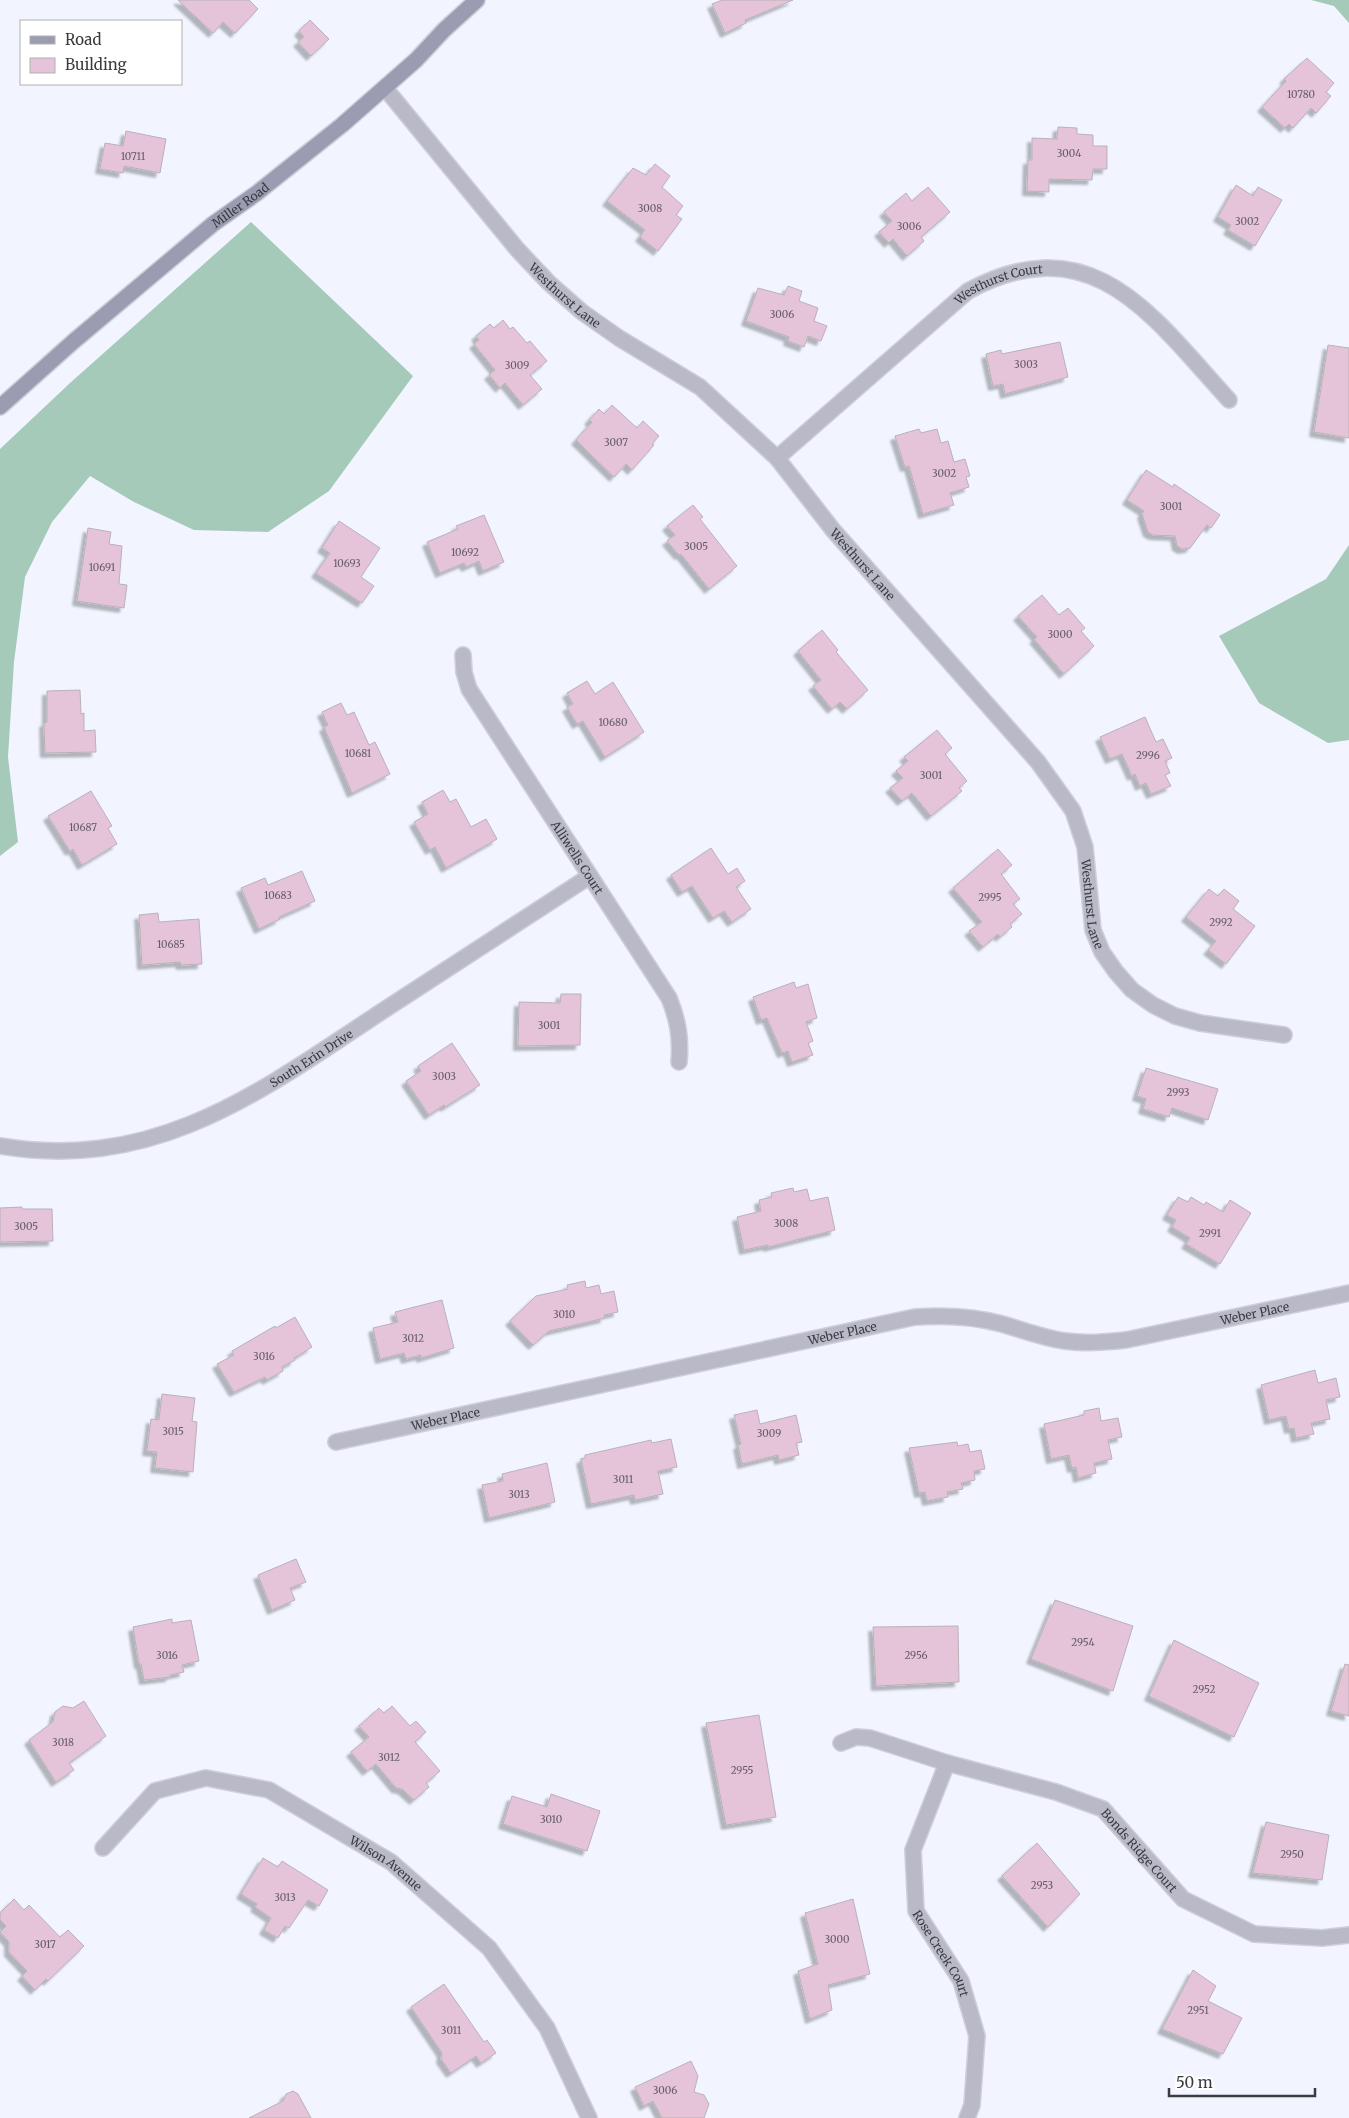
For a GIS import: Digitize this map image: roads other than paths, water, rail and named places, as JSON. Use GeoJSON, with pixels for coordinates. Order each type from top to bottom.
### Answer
{"type":"FeatureCollection","features":[{"type":"Feature","properties":{"kind":"street","name":"Miller Road"},"geometry":{"type":"LineString","coordinates":[[0,407],[74,341],[206,230],[314,148],[385,88],[477,0]]}},
{"type":"Feature","properties":{"kind":"street","name":"Westhurst Lane"},"geometry":{"type":"LineString","coordinates":[[385,88],[517,248],[548,282],[582,312],[619,338],[700,387],[777,458],[833,530],[1031,755],[1067,799],[1074,811],[1085,846],[1093,930],[1102,952],[1132,990],[1175,1016],[1209,1024],[1284,1035]]}},
{"type":"Feature","properties":{"kind":"street","name":"Westhurst Court"},"geometry":{"type":"LineString","coordinates":[[777,458],[968,291],[988,280],[1012,272],[1036,268],[1060,269],[1085,274],[1108,283],[1130,297],[1150,314],[1229,400]]}},
{"type":"Feature","properties":{"kind":"street","name":"Alliwells Court"},"geometry":{"type":"LineString","coordinates":[[462,655],[469,689],[669,998],[677,1017],[681,1041],[679,1062]]}},
{"type":"Feature","properties":{"kind":"street","name":"South Erin Drive"},"geometry":{"type":"LineString","coordinates":[[0,1146],[50,1151],[88,1150],[163,1135],[203,1121],[270,1085],[590,876]]}},
{"type":"Feature","properties":{"kind":"street","name":"Weber Place"},"geometry":{"type":"LineString","coordinates":[[336,1442],[915,1317],[946,1315],[978,1318],[1039,1336],[1066,1341],[1097,1343],[1126,1340],[1349,1293]]}},
{"type":"Feature","properties":{"kind":"street","name":"Bonds Ridge Court"},"geometry":{"type":"LineString","coordinates":[[841,1744],[856,1737],[870,1738],[947,1763],[1056,1792],[1103,1809],[1183,1899],[1254,1934],[1322,1938],[1349,1935]]}},
{"type":"Feature","properties":{"kind":"street","name":"Rose Creek Court"},"geometry":{"type":"LineString","coordinates":[[947,1763],[913,1850],[916,1911],[961,1981],[977,2036],[972,2104],[967,2118]]}},
{"type":"Feature","properties":{"kind":"street","name":"Wilson Avenue"},"geometry":{"type":"LineString","coordinates":[[103,1848],[155,1791],[206,1778],[269,1790],[391,1862],[489,1948],[547,2028],[589,2118]]}}]}
